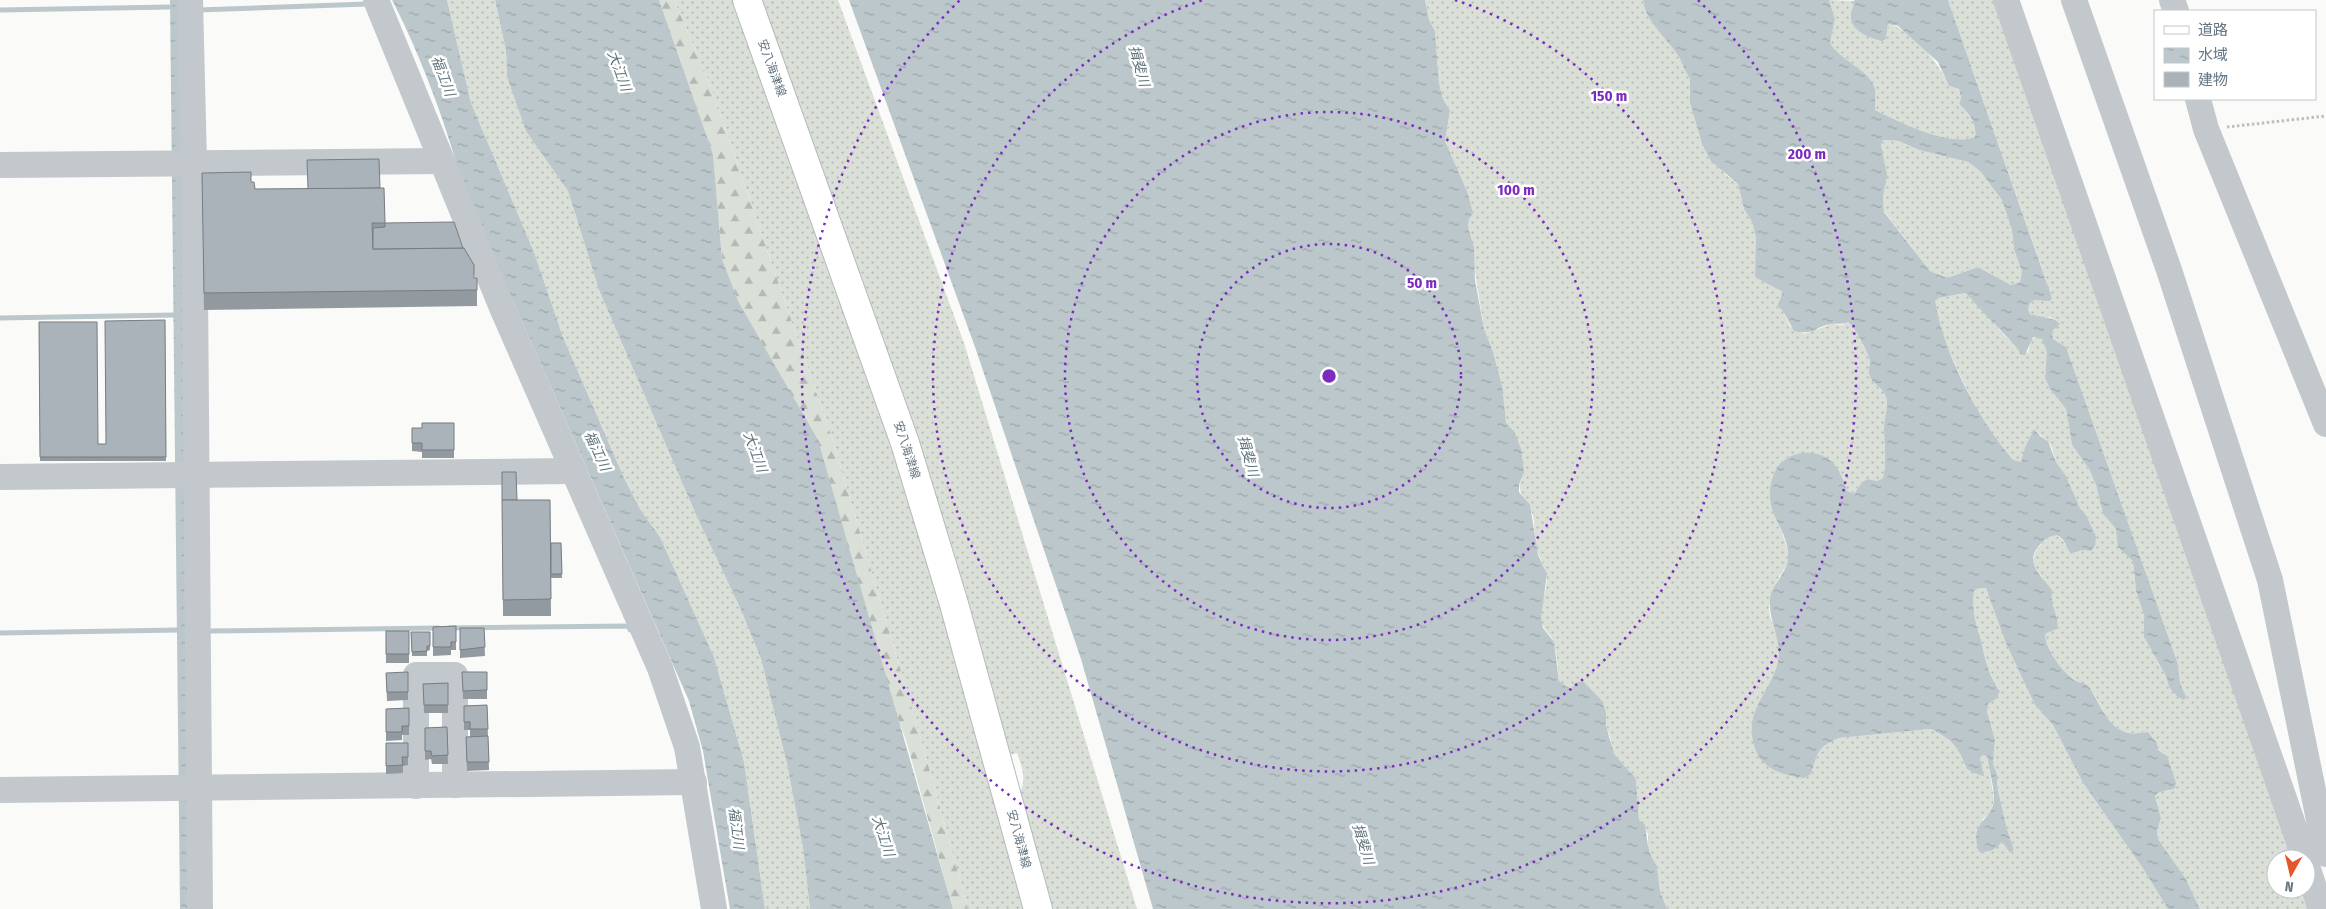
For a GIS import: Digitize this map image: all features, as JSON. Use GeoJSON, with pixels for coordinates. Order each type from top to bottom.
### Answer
{"type":"FeatureCollection","features":[{"type":"Feature","properties":{"kind":"main road","name":"安八海津線"},"geometry":{"type":"LineString","coordinates":[[747,0],[905,443],[959,623],[1038,909]]}},
{"type":"Feature","properties":{"kind":"street"},"geometry":{"type":"LineString","coordinates":[[190,0],[184,164],[186,475],[190,789],[200,909]]}},
{"type":"Feature","properties":{"kind":"street"},"geometry":{"type":"LineString","coordinates":[[376,0],[441,161],[572,472],[660,668],[687,747],[714,909]]}},
{"type":"Feature","properties":{"kind":"street"},"geometry":{"type":"LineString","coordinates":[[2006,0],[2302,849]]}},
{"type":"Feature","properties":{"kind":"street"},"geometry":{"type":"LineString","coordinates":[[2074,0],[2169,270],[2270,580],[2326,854]]}},
{"type":"Feature","properties":{"kind":"street"},"geometry":{"type":"LineString","coordinates":[[2198,100],[2206,129],[2326,424]]}},
{"type":"Feature","properties":{"kind":"street"},"geometry":{"type":"LineString","coordinates":[[0,165],[441,161]]}},
{"type":"Feature","properties":{"kind":"street"},"geometry":{"type":"LineString","coordinates":[[0,477],[572,472]]}},
{"type":"Feature","properties":{"kind":"street"},"geometry":{"type":"LineString","coordinates":[[416,786],[416,675],[455,675],[455,785]]}},
{"type":"Feature","properties":{"kind":"street"},"geometry":{"type":"LineString","coordinates":[[0,790],[694,782]]}},
{"type":"Feature","properties":{"kind":"street"},"geometry":{"type":"LineString","coordinates":[[2316,894],[2321,909]]}},
{"type":"Feature","properties":{"kind":"path"},"geometry":{"type":"LineString","coordinates":[[2206,129],[2326,116]]}},
{"type":"Feature","properties":{"kind":"green space"},"geometry":{"type":"Polygon","coordinates":[[[447,0],[495,0],[506,51],[507,77],[526,130],[568,191],[599,290],[697,517],[741,610],[761,659],[787,764],[803,848],[810,909],[765,909],[744,762],[714,657],[660,537],[640,509],[624,478],[563,337],[534,252],[471,103],[447,0]]]}},
{"type":"Feature","properties":{"kind":"green space"},"geometry":{"type":"Polygon","coordinates":[[[659,0],[674,0],[708,79],[833,441],[921,739],[968,909],[953,909],[906,740],[722,259],[713,154],[659,0]]]}},
{"type":"Feature","properties":{"kind":"green space"},"geometry":{"type":"Polygon","coordinates":[[[674,0],[738,0],[896,446],[1029,909],[968,909],[921,739],[833,441],[708,79],[674,0]]]}},
{"type":"Feature","properties":{"kind":"green space"},"geometry":{"type":"Polygon","coordinates":[[[757,0],[838,0],[964,343],[1137,909],[1048,909],[1018,797],[1023,780],[1021,764],[1017,753],[1006,756],[757,0]]]}},
{"type":"Feature","properties":{"kind":"green space"},"geometry":{"type":"Polygon","coordinates":[[[1425,0],[1643,0],[1652,23],[1679,57],[1690,78],[1690,103],[1702,144],[1726,175],[1738,184],[1744,209],[1752,222],[1756,238],[1756,277],[1783,292],[1777,306],[1783,311],[1790,326],[1804,334],[1832,324],[1842,325],[1848,322],[1864,347],[1870,362],[1870,377],[1882,390],[1887,401],[1884,428],[1885,459],[1883,478],[1877,481],[1868,479],[1862,482],[1854,494],[1847,491],[1839,472],[1770,500],[1785,541],[1788,559],[1775,586],[1770,602],[1769,612],[1777,635],[1779,651],[1774,675],[1762,697],[1811,774],[1819,751],[1826,744],[1839,738],[1931,729],[1957,749],[1965,767],[1980,759],[1982,754],[1987,756],[1994,799],[1991,812],[1982,820],[2002,840],[2010,853],[2014,850],[1997,786],[1997,774],[1993,764],[1995,740],[1987,711],[1988,704],[1996,699],[2000,690],[1987,664],[1974,608],[1974,591],[1978,587],[1986,588],[2035,705],[2053,725],[2083,783],[2142,867],[2168,909],[1667,909],[1660,891],[1657,866],[1651,857],[1648,846],[1648,834],[1639,820],[1636,779],[1615,755],[1606,724],[1606,713],[1583,681],[1571,691],[1559,681],[1554,643],[1543,627],[1541,620],[1541,609],[1547,579],[1536,548],[1533,516],[1521,493],[1520,484],[1522,479],[1514,431],[1506,423],[1492,349],[1484,329],[1468,227],[1467,191],[1445,141],[1450,112],[1443,99],[1439,83],[1435,31],[1429,20],[1425,0]]]}},
{"type":"Feature","properties":{"kind":"green space"},"geometry":{"type":"Polygon","coordinates":[[[1829,0],[1855,1],[1851,15],[1886,39],[1888,24],[1897,27],[1915,40],[1932,58],[1949,86],[1959,89],[1961,98],[1959,104],[1969,115],[1975,127],[1975,137],[1951,139],[1938,136],[1924,132],[1875,110],[1875,89],[1868,77],[1841,55],[1830,43],[1835,19],[1829,0]]]}},
{"type":"Feature","properties":{"kind":"green space"},"geometry":{"type":"Polygon","coordinates":[[[1948,0],[1998,0],[2294,849],[2266,849],[2266,899],[2310,899],[2314,909],[2200,909],[2186,879],[2158,839],[2157,830],[2161,818],[2155,796],[2162,790],[2169,791],[2164,753],[2157,749],[2157,743],[2148,732],[2130,733],[2114,726],[2091,689],[2087,685],[2072,680],[2053,656],[2047,643],[2046,632],[2057,629],[2046,586],[2033,561],[2035,553],[2045,540],[2053,536],[2062,539],[2071,554],[2082,550],[2091,551],[2096,536],[2086,515],[2080,508],[2065,474],[2056,462],[2048,441],[2034,430],[2022,462],[2016,462],[2006,454],[1984,422],[1962,379],[1940,328],[1934,301],[1939,298],[1965,293],[1981,307],[2010,341],[2028,353],[2031,339],[2037,337],[2042,339],[2048,351],[2045,378],[2050,389],[2066,409],[2072,445],[2089,469],[2096,485],[2103,514],[2116,529],[2133,561],[2136,591],[2144,615],[2144,637],[2166,676],[2169,687],[2185,697],[2180,683],[2178,664],[2066,347],[2053,339],[2052,331],[2055,321],[2050,317],[2039,317],[2030,314],[2028,309],[2030,303],[2035,300],[2047,283],[1948,0]]]}},
{"type":"Feature","properties":{"kind":"green space"},"geometry":{"type":"Polygon","coordinates":[[[1883,140],[1897,141],[1919,150],[1968,162],[1980,171],[2002,200],[2012,230],[2014,249],[2022,272],[2020,282],[2011,285],[1978,267],[1947,278],[1930,271],[1884,211],[1883,198],[1885,188],[1881,145],[1883,140]]]}},
{"type":"Feature","properties":{"kind":"water"},"geometry":{"type":"Polygon","coordinates":[[[170,0],[181,0],[191,909],[180,909],[170,0]]]}},
{"type":"Feature","properties":{"kind":"water","name":"福江川"},"geometry":{"type":"Polygon","coordinates":[[[392,0],[447,0],[471,103],[534,252],[563,337],[624,478],[640,509],[660,537],[714,657],[744,762],[765,909],[730,909],[703,751],[689,701],[463,187],[432,92],[413,44],[392,0]]]}},
{"type":"Feature","properties":{"kind":"water","name":"大江川"},"geometry":{"type":"Polygon","coordinates":[[[495,0],[659,0],[713,154],[722,259],[739,303],[818,440],[953,909],[810,909],[803,848],[787,764],[761,659],[741,610],[697,517],[599,290],[568,191],[526,131],[507,77],[506,51],[495,0]]]}},
{"type":"Feature","properties":{"kind":"water","name":"揖斐川"},"geometry":{"type":"Polygon","coordinates":[[[849,0],[1425,0],[1429,20],[1435,31],[1439,83],[1443,99],[1450,111],[1445,141],[1467,191],[1473,213],[1469,219],[1468,227],[1474,248],[1475,280],[1484,329],[1492,349],[1502,386],[1506,423],[1514,431],[1521,449],[1524,472],[1519,485],[1519,492],[1530,505],[1538,555],[1547,574],[1541,617],[1543,628],[1554,642],[1559,681],[1571,690],[1575,683],[1583,681],[1602,701],[1606,713],[1609,737],[1615,755],[1636,779],[1639,820],[1645,825],[1648,846],[1657,866],[1660,891],[1667,909],[1153,909],[1081,659],[975,347],[849,0]]]}},
{"type":"Feature","properties":{"kind":"water"},"geometry":{"type":"Polygon","coordinates":[[[1643,0],[1829,0],[1835,19],[1830,43],[1841,55],[1868,77],[1875,89],[1875,110],[1924,132],[1952,139],[1964,139],[1975,137],[1975,127],[1969,115],[1959,104],[1961,98],[1959,89],[1949,86],[1938,62],[1898,26],[1888,24],[1886,39],[1882,41],[1862,33],[1854,25],[1851,13],[1854,0],[1948,0],[2052,298],[2050,301],[2035,300],[2030,303],[2028,309],[2030,314],[2050,318],[2060,324],[2052,331],[2053,339],[2066,347],[2178,664],[2180,683],[2186,697],[2184,700],[2177,696],[2169,687],[2166,676],[2144,637],[2144,615],[2136,591],[2133,561],[2118,547],[2116,529],[2103,514],[2096,485],[2089,469],[2072,445],[2066,409],[2050,389],[2045,378],[2047,352],[2042,339],[2033,337],[2025,355],[2020,354],[2018,349],[1965,293],[1939,298],[1935,301],[1939,321],[1964,385],[1975,406],[2000,444],[2013,460],[2021,462],[2034,429],[2048,441],[2056,462],[2065,474],[2080,508],[2086,515],[2096,536],[2095,546],[2091,551],[2082,550],[2071,554],[2062,539],[2056,536],[2047,538],[2036,550],[2033,559],[2034,563],[2037,572],[2052,590],[2051,596],[2058,624],[2057,629],[2046,633],[2047,644],[2058,664],[2067,675],[2073,680],[2086,684],[2090,688],[2114,726],[2130,733],[2148,732],[2157,743],[2157,749],[2167,756],[2176,783],[2175,788],[2160,792],[2155,796],[2161,818],[2157,830],[2158,839],[2186,879],[2200,909],[2168,909],[2142,867],[2083,783],[2053,725],[2035,705],[2006,643],[1986,588],[1978,588],[1974,591],[1974,609],[1975,620],[1987,665],[2000,691],[1996,699],[1988,704],[1987,711],[1995,740],[1993,764],[1997,774],[1997,786],[2014,850],[2010,853],[2002,841],[1992,850],[1979,852],[1976,841],[1979,827],[1993,807],[1994,799],[1987,756],[1982,755],[1980,759],[1984,776],[1971,771],[1952,743],[1931,729],[1839,738],[1826,744],[1819,751],[1811,774],[1804,778],[1774,770],[1767,766],[1757,753],[1752,732],[1755,711],[1775,672],[1779,652],[1770,611],[1771,594],[1786,567],[1788,557],[1787,546],[1772,509],[1770,499],[1770,487],[1774,474],[1785,460],[1801,453],[1810,453],[1827,458],[1834,464],[1847,491],[1854,494],[1862,482],[1868,479],[1877,481],[1883,478],[1885,459],[1884,428],[1887,401],[1882,390],[1870,377],[1870,362],[1867,353],[1858,334],[1848,322],[1826,325],[1811,332],[1794,331],[1783,311],[1777,306],[1783,292],[1755,277],[1756,238],[1752,222],[1744,209],[1738,184],[1711,161],[1702,144],[1690,103],[1690,78],[1679,57],[1652,23],[1643,0]],[[1883,140],[1881,145],[1887,175],[1883,198],[1884,212],[1930,271],[1947,278],[1978,267],[2011,285],[2020,282],[2022,272],[2014,249],[2012,230],[2002,200],[1980,171],[1968,162],[1919,150],[1898,141],[1883,140]]]}},
{"type":"Feature","properties":{"kind":"building"},"geometry":{"type":"Polygon","coordinates":[[[379,159],[380,188],[308,189],[307,160],[379,159]]]}},
{"type":"Feature","properties":{"kind":"building"},"geometry":{"type":"Polygon","coordinates":[[[251,172],[251,182],[254,182],[255,189],[384,188],[385,223],[372,223],[373,249],[464,248],[474,265],[474,278],[477,278],[477,290],[204,293],[202,173],[251,172]]]}},
{"type":"Feature","properties":{"kind":"building"},"geometry":{"type":"Polygon","coordinates":[[[454,222],[463,248],[373,249],[373,228],[385,227],[385,223],[454,222]]]}},
{"type":"Feature","properties":{"kind":"building"},"geometry":{"type":"Polygon","coordinates":[[[165,320],[166,457],[40,457],[39,322],[97,322],[98,444],[106,444],[105,321],[165,320]]]}},
{"type":"Feature","properties":{"kind":"building"},"geometry":{"type":"Polygon","coordinates":[[[422,423],[454,423],[454,450],[422,450],[422,443],[412,443],[412,428],[422,428],[422,423]]]}},
{"type":"Feature","properties":{"kind":"building"},"geometry":{"type":"Polygon","coordinates":[[[502,472],[516,472],[517,500],[502,500],[502,472]]]}},
{"type":"Feature","properties":{"kind":"building"},"geometry":{"type":"Polygon","coordinates":[[[502,500],[550,500],[551,599],[503,600],[502,500]]]}},
{"type":"Feature","properties":{"kind":"building"},"geometry":{"type":"Polygon","coordinates":[[[551,543],[561,543],[562,574],[551,574],[551,543]]]}},
{"type":"Feature","properties":{"kind":"building"},"geometry":{"type":"Polygon","coordinates":[[[456,626],[456,642],[451,642],[451,647],[433,647],[433,627],[456,626]]]}},
{"type":"Feature","properties":{"kind":"building"},"geometry":{"type":"Polygon","coordinates":[[[460,628],[484,628],[485,647],[460,650],[460,628]]]}},
{"type":"Feature","properties":{"kind":"building"},"geometry":{"type":"Polygon","coordinates":[[[386,631],[409,631],[409,654],[386,654],[386,631]]]}},
{"type":"Feature","properties":{"kind":"building"},"geometry":{"type":"Polygon","coordinates":[[[411,632],[430,632],[430,646],[427,646],[427,651],[412,652],[411,632]]]}},
{"type":"Feature","properties":{"kind":"building"},"geometry":{"type":"Polygon","coordinates":[[[408,672],[408,692],[387,692],[386,673],[408,672]]]}},
{"type":"Feature","properties":{"kind":"building"},"geometry":{"type":"Polygon","coordinates":[[[462,672],[487,672],[487,690],[463,691],[462,672]]]}},
{"type":"Feature","properties":{"kind":"building"},"geometry":{"type":"Polygon","coordinates":[[[448,683],[448,705],[424,705],[423,684],[448,683]]]}},
{"type":"Feature","properties":{"kind":"building"},"geometry":{"type":"Polygon","coordinates":[[[487,705],[488,729],[470,729],[470,722],[464,722],[464,706],[487,705]]]}},
{"type":"Feature","properties":{"kind":"building"},"geometry":{"type":"Polygon","coordinates":[[[409,708],[409,726],[402,726],[402,732],[386,732],[386,709],[409,708]]]}},
{"type":"Feature","properties":{"kind":"building"},"geometry":{"type":"Polygon","coordinates":[[[447,727],[448,755],[432,756],[431,751],[425,751],[425,728],[447,727]]]}},
{"type":"Feature","properties":{"kind":"building"},"geometry":{"type":"Polygon","coordinates":[[[488,736],[489,762],[467,762],[466,737],[488,736]]]}},
{"type":"Feature","properties":{"kind":"building"},"geometry":{"type":"Polygon","coordinates":[[[386,743],[408,743],[408,757],[402,757],[403,765],[386,766],[386,743]]]}},
{"type":"Feature","properties":{"kind":"waterway"},"geometry":{"type":"LineString","coordinates":[[198,10],[367,4]]}},
{"type":"Feature","properties":{"kind":"waterway"},"geometry":{"type":"LineString","coordinates":[[0,10],[170,7]]}},
{"type":"Feature","properties":{"kind":"waterway"},"geometry":{"type":"LineString","coordinates":[[0,318],[175,315]]}},
{"type":"Feature","properties":{"kind":"waterway"},"geometry":{"type":"LineString","coordinates":[[449,628],[629,626],[630,630]]}},
{"type":"Feature","properties":{"kind":"waterway"},"geometry":{"type":"LineString","coordinates":[[209,631],[438,628]]}},
{"type":"Feature","properties":{"kind":"waterway"},"geometry":{"type":"LineString","coordinates":[[0,633],[178,630]]}}]}
